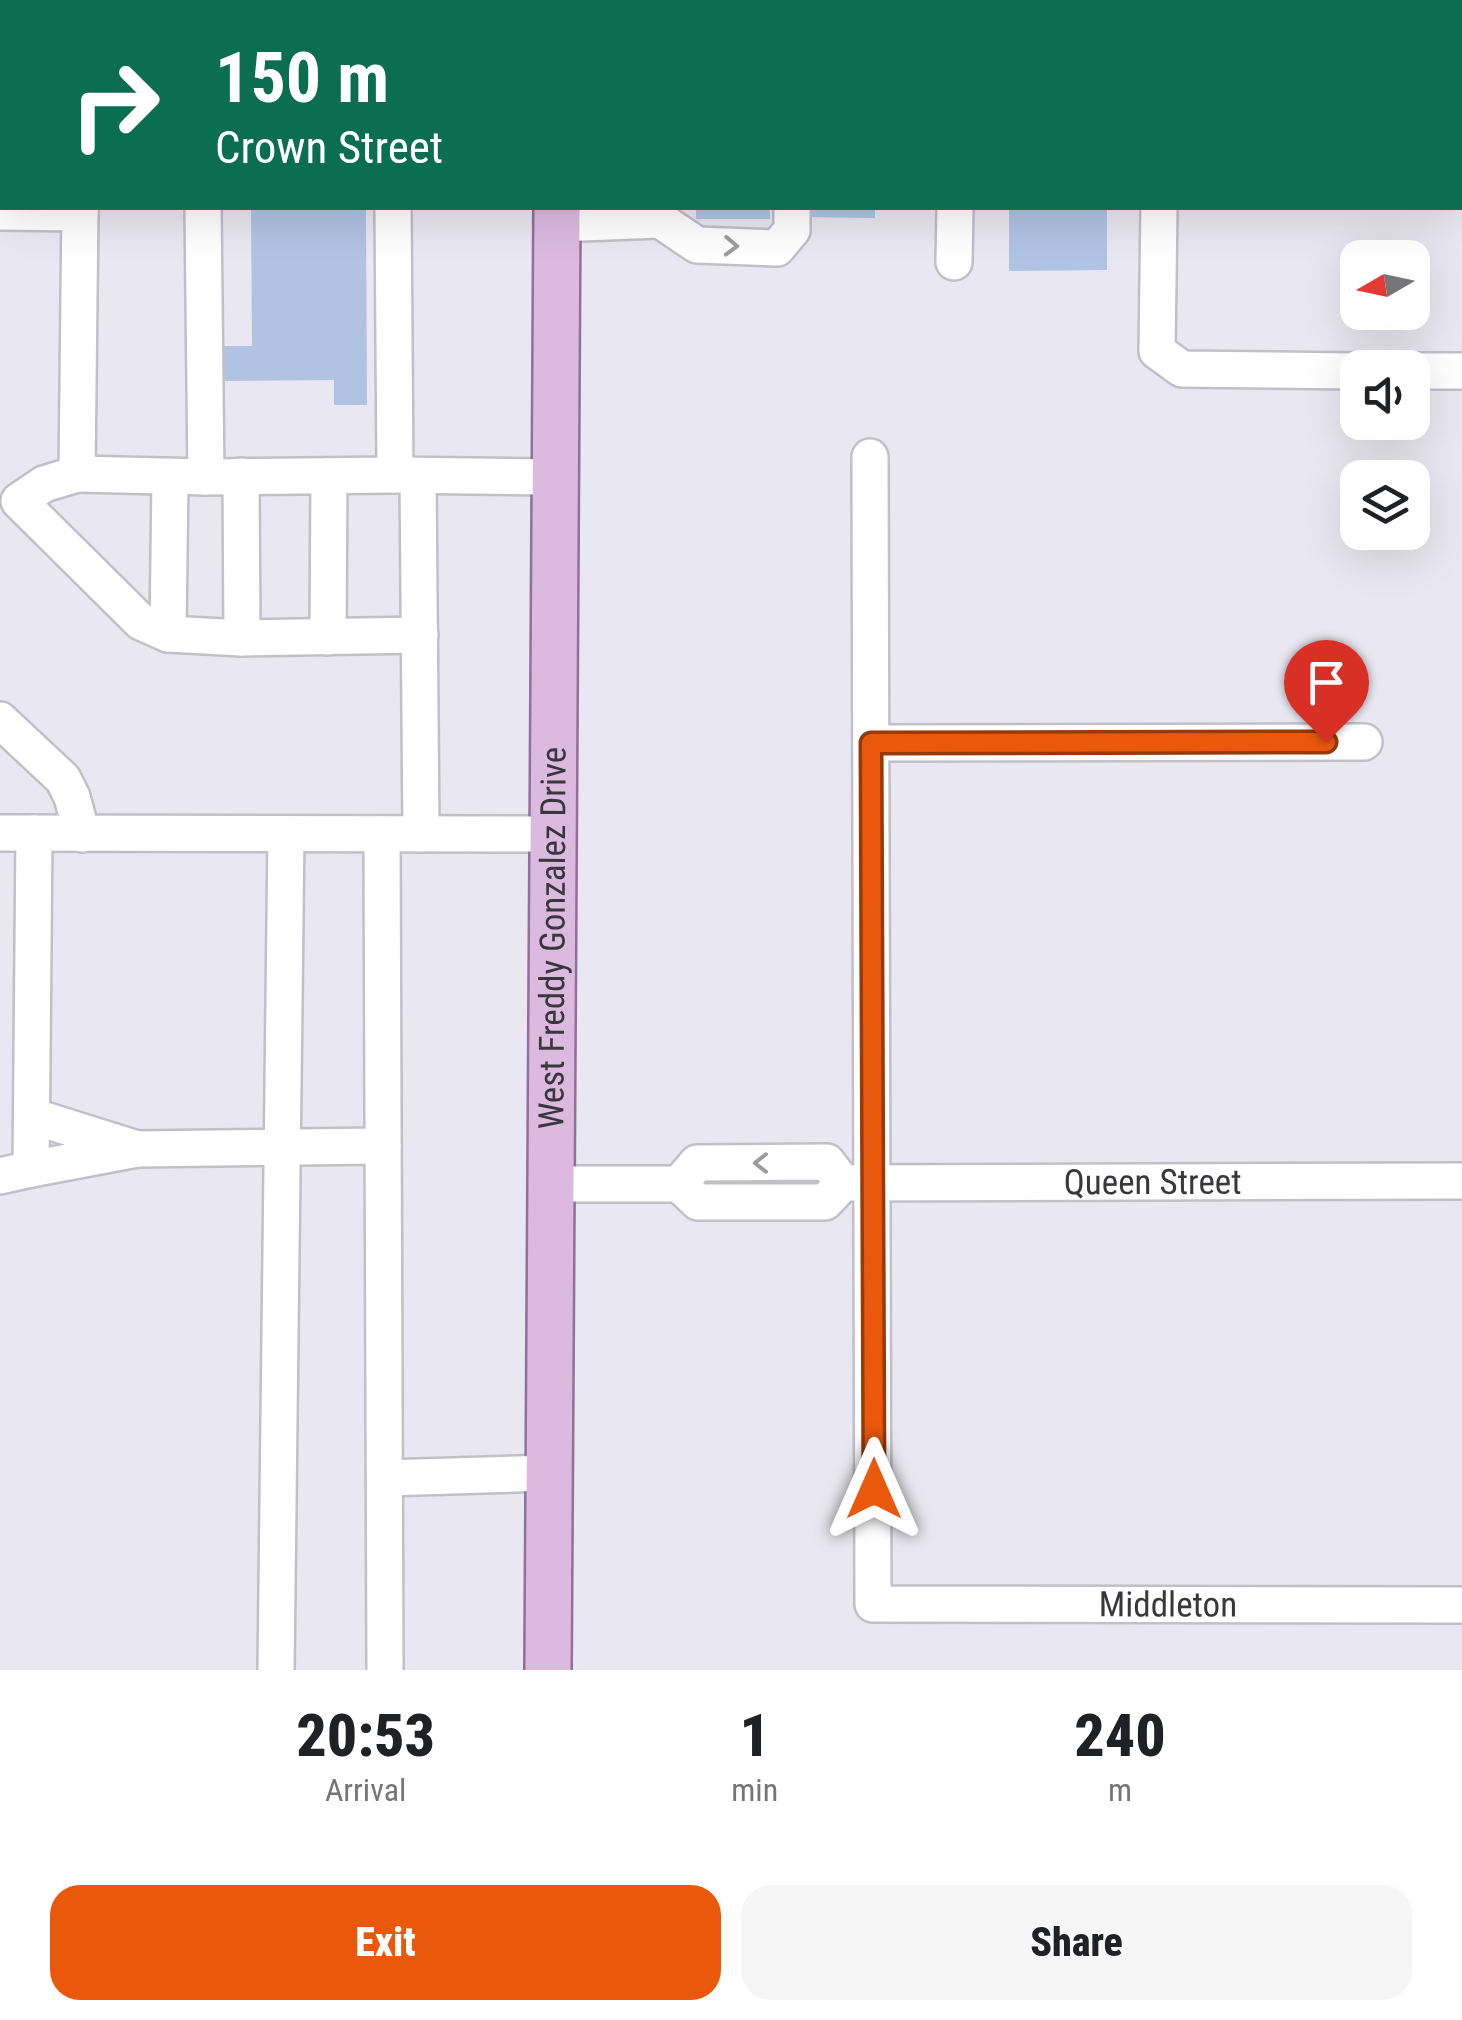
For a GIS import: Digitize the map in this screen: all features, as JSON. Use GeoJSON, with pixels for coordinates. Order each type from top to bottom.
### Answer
{"type":"FeatureCollection","features":[{"type":"Feature","properties":{"kind":"main road","name":"West Freddy Gonzalez Drive"},"geometry":{"type":"LineString","coordinates":[[548,1670],[557,216]]}},
{"type":"Feature","properties":{"kind":"street"},"geometry":{"type":"LineString","coordinates":[[0,212],[80,210],[77,474]]}},
{"type":"Feature","properties":{"kind":"street"},"geometry":{"type":"LineString","coordinates":[[203,210],[223,477],[242,638]]}},
{"type":"Feature","properties":{"kind":"street"},"geometry":{"type":"LineString","coordinates":[[392,210],[420,635],[422,834]]}},
{"type":"Feature","properties":{"kind":"street"},"geometry":{"type":"LineString","coordinates":[[557,216],[660,214],[697,245],[777,248],[792,230],[792,210]]}},
{"type":"Feature","properties":{"kind":"street"},"geometry":{"type":"LineString","coordinates":[[954,210],[954,262]]}},
{"type":"Feature","properties":{"kind":"street"},"geometry":{"type":"LineString","coordinates":[[1159,210],[1157,351],[1182,370],[1340,371]]}},
{"type":"Feature","properties":{"kind":"street"},"geometry":{"type":"LineString","coordinates":[[1430,371],[1462,372]]}},
{"type":"Feature","properties":{"kind":"street"},"geometry":{"type":"LineString","coordinates":[[858,1183],[871,743],[870,457]]}},
{"type":"Feature","properties":{"kind":"street"},"geometry":{"type":"LineString","coordinates":[[420,635],[242,638],[168,634],[141,622],[10,512],[44,484],[77,474],[554,477]]}},
{"type":"Feature","properties":{"kind":"street"},"geometry":{"type":"LineString","coordinates":[[328,476],[328,637]]}},
{"type":"Feature","properties":{"kind":"street"},"geometry":{"type":"LineString","coordinates":[[168,634],[170,477]]}},
{"type":"Feature","properties":{"kind":"street"},"geometry":{"type":"LineString","coordinates":[[0,720],[63,779],[82,834]]}},
{"type":"Feature","properties":{"kind":"street"},"geometry":{"type":"LineString","coordinates":[[871,743],[1364,742]]}},
{"type":"Feature","properties":{"kind":"street"},"geometry":{"type":"LineString","coordinates":[[383,1146],[136,1149],[16,1172],[32,1116],[17,833],[552,834]]}},
{"type":"Feature","properties":{"kind":"street"},"geometry":{"type":"LineString","coordinates":[[276,1670],[286,834]]}},
{"type":"Feature","properties":{"kind":"street"},"geometry":{"type":"LineString","coordinates":[[382,834],[386,1670]]}},
{"type":"Feature","properties":{"kind":"street"},"geometry":{"type":"LineString","coordinates":[[32,1116],[136,1149]]}},
{"type":"Feature","properties":{"kind":"street","name":"Queen Street"},"geometry":{"type":"LineString","coordinates":[[550,1184],[679,1184],[698,1202],[826,1202],[858,1183],[1462,1181]]}},
{"type":"Feature","properties":{"kind":"street","name":"Middleton"},"geometry":{"type":"LineString","coordinates":[[858,1183],[873,1604],[1462,1604]]}},
{"type":"Feature","properties":{"kind":"street"},"geometry":{"type":"LineString","coordinates":[[384,1478],[548,1473]]}},
{"type":"Feature","properties":{"kind":"building"},"geometry":{"type":"Polygon","coordinates":[[[251,210],[366,210],[367,405],[334,405],[334,380],[217,381],[217,346],[252,346],[251,210]]]}},
{"type":"Feature","properties":{"kind":"building"},"geometry":{"type":"Polygon","coordinates":[[[696,210],[770,210],[770,219],[696,219],[696,210]]]}},
{"type":"Feature","properties":{"kind":"building"},"geometry":{"type":"Polygon","coordinates":[[[806,210],[875,210],[875,218],[806,217],[806,210]]]}},
{"type":"Feature","properties":{"kind":"building"},"geometry":{"type":"Polygon","coordinates":[[[1009,210],[1107,210],[1107,270],[1009,271],[1009,210]]]}},
{"type":"Feature","properties":{"kind":"route"},"geometry":{"type":"LineString","coordinates":[[874,1489],[871,743],[1326,742]]}}]}
